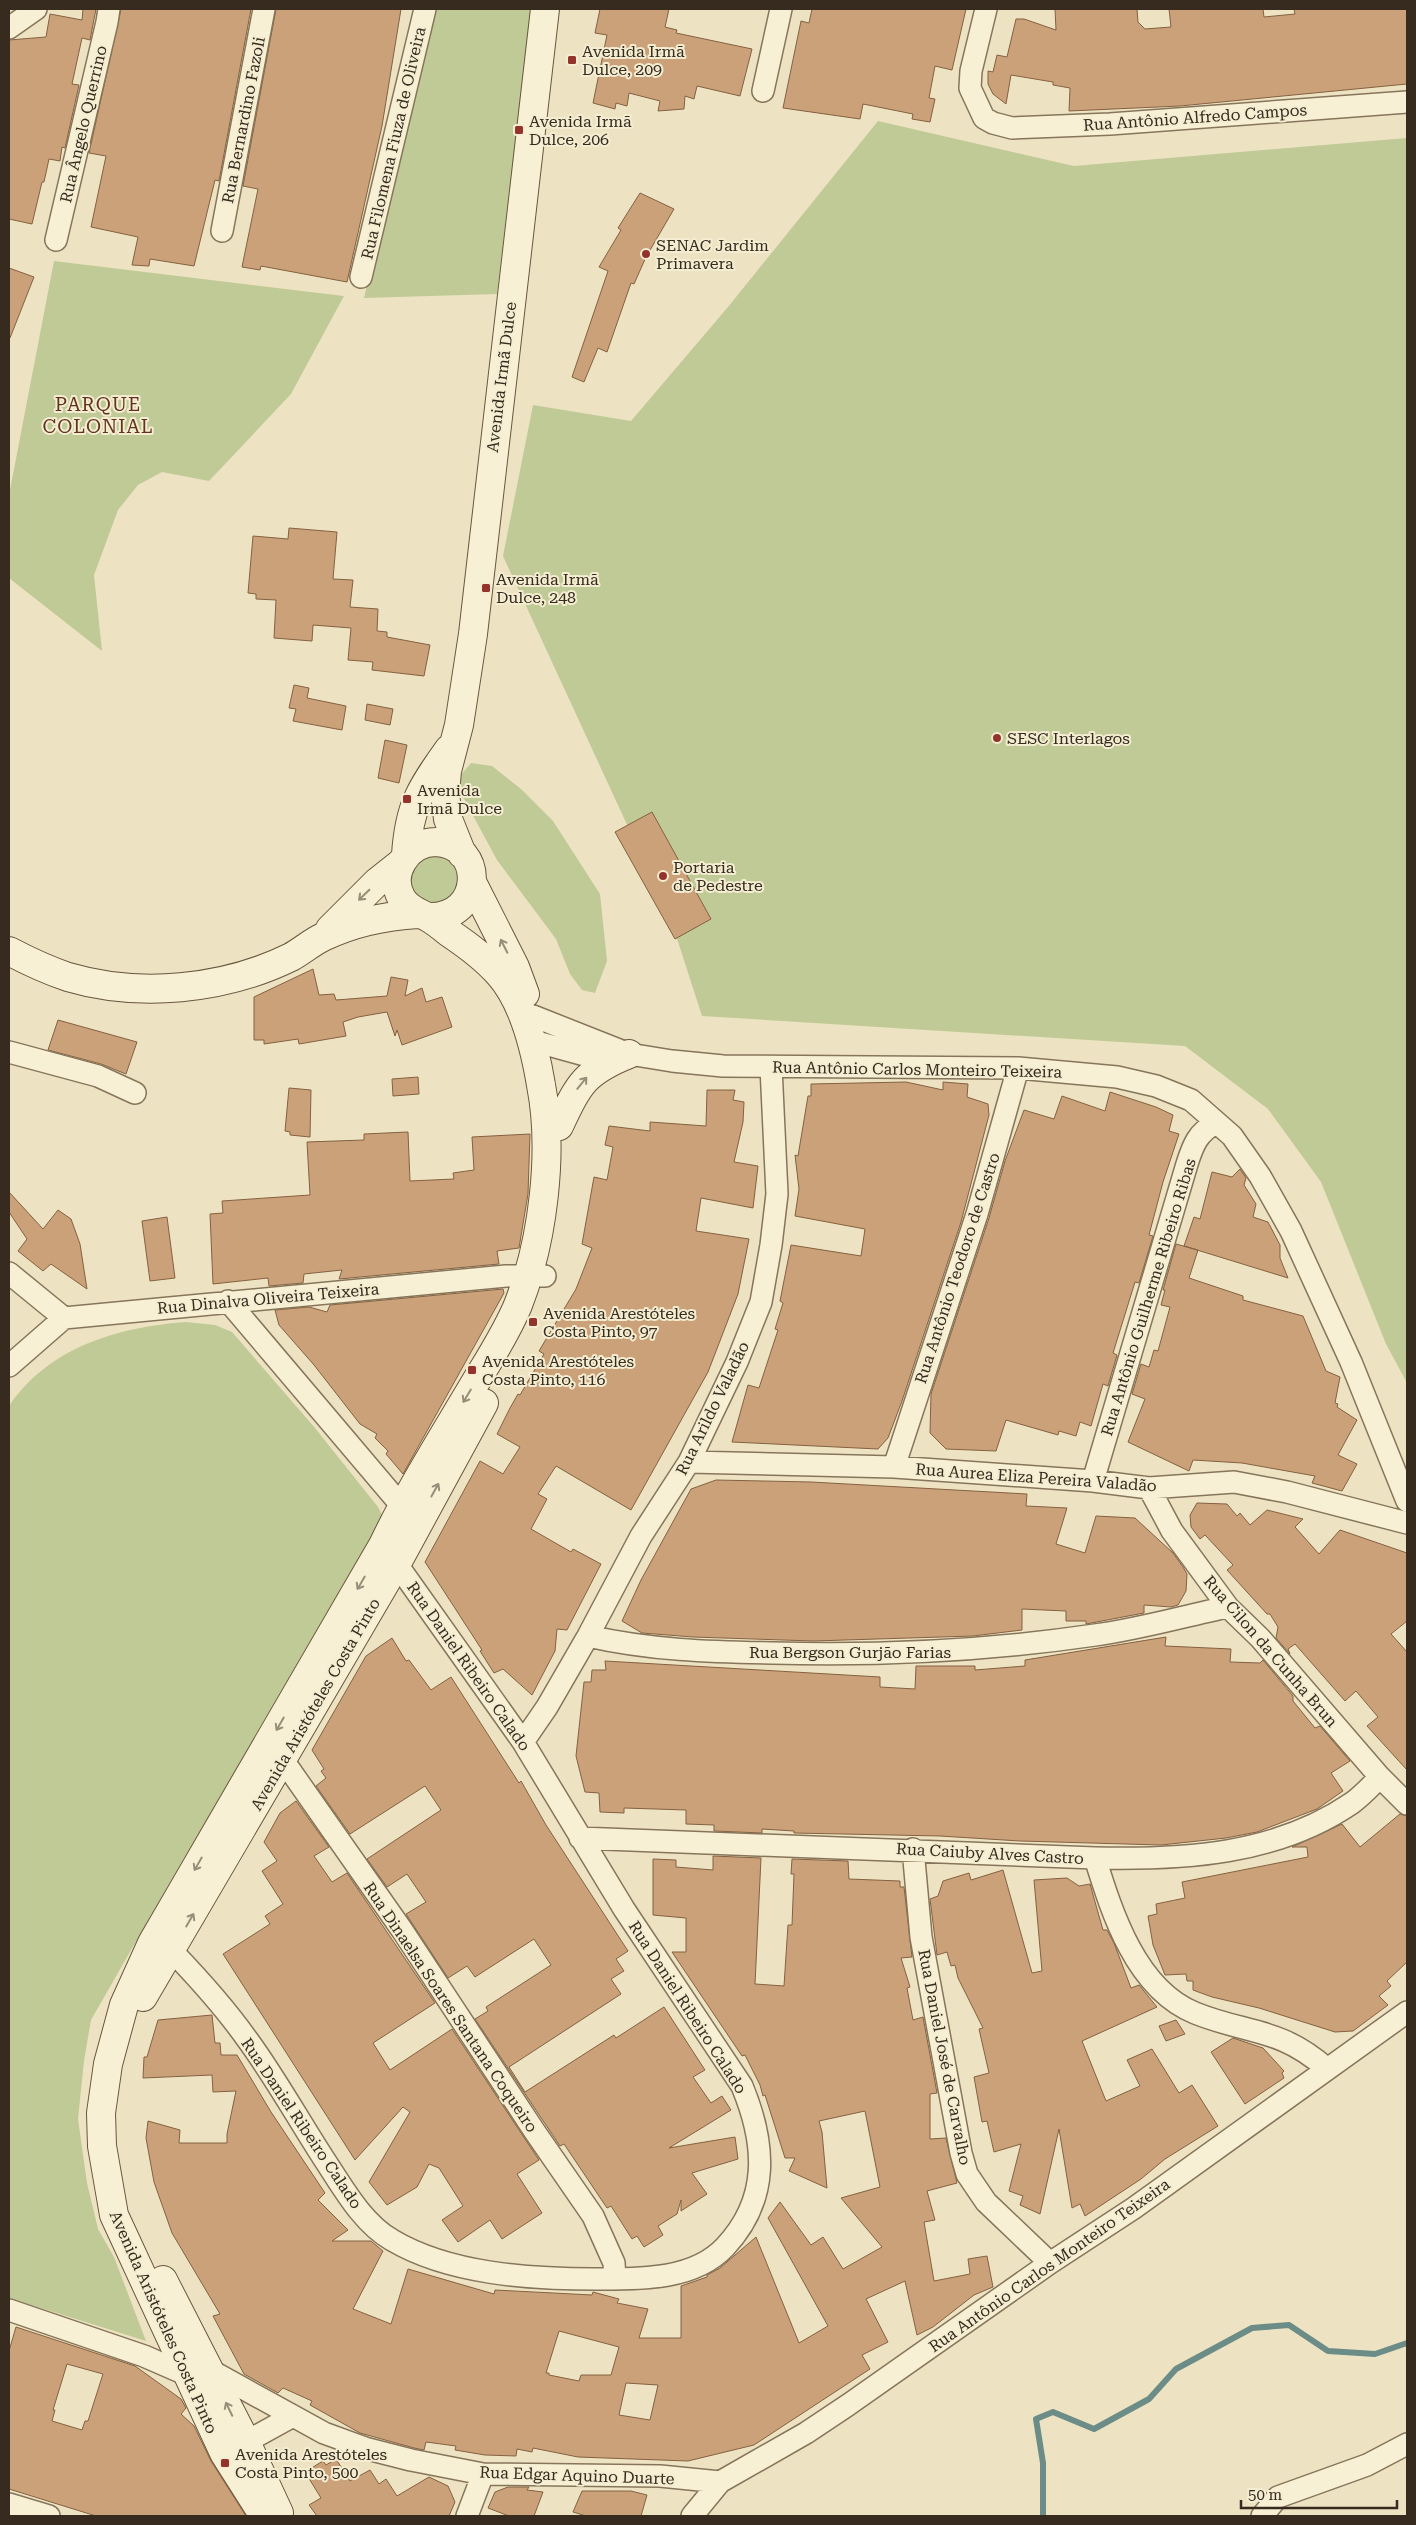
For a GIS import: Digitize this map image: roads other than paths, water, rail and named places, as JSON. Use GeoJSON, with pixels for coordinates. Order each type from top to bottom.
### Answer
{"type":"FeatureCollection","features":[{"type":"Feature","properties":{"kind":"main road","name":"Avenida Irmã Dulce"},"geometry":{"type":"LineString","coordinates":[[462,854],[448,819],[445,793],[447,771],[458,725],[472,634],[544,9]]}},
{"type":"Feature","properties":{"kind":"main road","name":"Avenida Irmã Dulce"},"geometry":{"type":"LineString","coordinates":[[404,859],[408,829],[417,797],[453,744]]}},
{"type":"Feature","properties":{"kind":"main road"},"geometry":{"type":"LineString","coordinates":[[9,951],[38,966],[69,977],[110,986],[158,988],[202,985],[255,971],[291,956],[322,937],[354,923],[375,918],[423,915],[438,917],[458,909],[465,902],[472,882],[468,862],[462,854],[449,845],[434,842],[424,844],[377,882],[322,937]]}},
{"type":"Feature","properties":{"kind":"main road"},"geometry":{"type":"LineString","coordinates":[[404,859],[397,872],[399,892],[410,908],[423,915]]}},
{"type":"Feature","properties":{"kind":"main road","name":"Avenida Aristóteles Costa Pinto"},"geometry":{"type":"LineString","coordinates":[[472,882],[515,966],[535,1033],[553,1077],[559,1126],[560,1198],[555,1236],[536,1276]]}},
{"type":"Feature","properties":{"kind":"main road","name":"Avenida Aristóteles Costa Pinto"},"geometry":{"type":"LineString","coordinates":[[264,2516],[139,2233],[120,2170],[116,2137],[117,2108],[127,2046],[162,1946],[390,1554],[409,1515],[510,1357],[532,1313],[538,1233],[543,1196],[546,1126],[535,1033],[512,992],[499,974],[458,938],[423,915]]}},
{"type":"Feature","properties":{"kind":"main road"},"geometry":{"type":"LineString","coordinates":[[559,1126],[575,1092],[584,1079],[599,1067],[629,1054]]}},
{"type":"Feature","properties":{"kind":"main road","name":"Avenida Aristóteles Costa Pinto"},"geometry":{"type":"LineString","coordinates":[[235,2448],[280,2516]]}},
{"type":"Feature","properties":{"kind":"street"},"geometry":{"type":"LineString","coordinates":[[9,28],[36,9]]}},
{"type":"Feature","properties":{"kind":"street","name":"Rua Ângelo Querrino"},"geometry":{"type":"LineString","coordinates":[[56,240],[108,22],[108,9]]}},
{"type":"Feature","properties":{"kind":"street","name":"Rua Bernardino Fazoli"},"geometry":{"type":"LineString","coordinates":[[222,231],[264,9]]}},
{"type":"Feature","properties":{"kind":"street","name":"Rua Filomena Fiuza de Oliveira"},"geometry":{"type":"LineString","coordinates":[[361,276],[425,9]]}},
{"type":"Feature","properties":{"kind":"street"},"geometry":{"type":"LineString","coordinates":[[763,91],[781,9]]}},
{"type":"Feature","properties":{"kind":"street","name":"Rua Antônio Alfredo Campos"},"geometry":{"type":"LineString","coordinates":[[986,9],[971,71],[970,88],[984,118],[993,124],[1012,128],[1081,125],[1407,102]]}},
{"type":"Feature","properties":{"kind":"street","name":"Rua Antônio Carlos Monteiro Teixeira"},"geometry":{"type":"LineString","coordinates":[[535,1033],[588,1056],[629,1054]]}},
{"type":"Feature","properties":{"kind":"street","name":"Rua Antônio Carlos Monteiro Teixeira"},"geometry":{"type":"LineString","coordinates":[[535,1033],[629,1054],[723,1066],[1018,1068],[1117,1077],[1156,1086],[1191,1100],[1232,1136],[1260,1176],[1291,1232],[1351,1362],[1407,1501]]}},
{"type":"Feature","properties":{"kind":"street"},"geometry":{"type":"LineString","coordinates":[[9,1052],[98,1076],[135,1093]]}},
{"type":"Feature","properties":{"kind":"street","name":"Rua Arildo Valadão"},"geometry":{"type":"LineString","coordinates":[[523,1742],[588,1636],[641,1536],[689,1462],[737,1362],[761,1302],[771,1245],[777,1194],[771,1067]]}},
{"type":"Feature","properties":{"kind":"street","name":"Rua Antônio Teodoro de Castro"},"geometry":{"type":"LineString","coordinates":[[894,1467],[977,1214],[1018,1068]]}},
{"type":"Feature","properties":{"kind":"street","name":"Rua Antônio Guilherme Ribeiro Ribas"},"geometry":{"type":"LineString","coordinates":[[1093,1481],[1194,1142],[1204,1129],[1216,1123]]}},
{"type":"Feature","properties":{"kind":"street"},"geometry":{"type":"LineString","coordinates":[[9,1273],[64,1318],[9,1366]]}},
{"type":"Feature","properties":{"kind":"street","name":"Rua Dinalva Oliveira Teixeira"},"geometry":{"type":"LineString","coordinates":[[64,1318],[536,1276]]}},
{"type":"Feature","properties":{"kind":"street"},"geometry":{"type":"LineString","coordinates":[[228,1302],[409,1515]]}},
{"type":"Feature","properties":{"kind":"street","name":"Rua Aurea Eliza Pereira Valadão"},"geometry":{"type":"LineString","coordinates":[[689,1462],[894,1467],[1093,1481],[1149,1488],[1234,1482],[1287,1492],[1407,1523]]}},
{"type":"Feature","properties":{"kind":"street","name":"Rua Cilon da Cunha Brun"},"geometry":{"type":"LineString","coordinates":[[1149,1488],[1172,1531],[1228,1607],[1260,1638],[1380,1777],[1407,1804]]}},
{"type":"Feature","properties":{"kind":"street","name":"Rua Daniel Ribeiro Calado"},"geometry":{"type":"LineString","coordinates":[[162,1946],[246,2038],[341,2185],[366,2218],[390,2239],[423,2255],[466,2267],[548,2278],[615,2278],[660,2277],[696,2267],[722,2250],[738,2233],[750,2211],[760,2185],[760,2154],[754,2115],[742,2086],[624,1909],[523,1742],[436,1622],[390,1554]]}},
{"type":"Feature","properties":{"kind":"street","name":"Rua Bergson Gurjão Farias"},"geometry":{"type":"LineString","coordinates":[[588,1636],[622,1644],[682,1651],[917,1654],[1003,1647],[1098,1635],[1228,1607]]}},
{"type":"Feature","properties":{"kind":"street","name":"Rua Dinaelsa Soares Santana Coqueiro"},"geometry":{"type":"LineString","coordinates":[[274,1753],[402,1930],[529,2124],[593,2216],[614,2263],[615,2278]]}},
{"type":"Feature","properties":{"kind":"street","name":"Rua Caiuby Alves Castro"},"geometry":{"type":"LineString","coordinates":[[580,1838],[913,1849],[1095,1858],[1148,1859],[1195,1857],[1229,1852],[1272,1840],[1334,1814],[1353,1802],[1380,1777]]}},
{"type":"Feature","properties":{"kind":"street","name":"Rua Daniel José de Carvalho"},"geometry":{"type":"LineString","coordinates":[[913,1849],[921,1937],[961,2153],[968,2174],[986,2202],[1050,2263]]}},
{"type":"Feature","properties":{"kind":"street"},"geometry":{"type":"LineString","coordinates":[[1095,1858],[1121,1928],[1142,1966],[1158,1988],[1173,2001],[1194,2012],[1271,2034],[1293,2044],[1307,2052],[1326,2068]]}},
{"type":"Feature","properties":{"kind":"street","name":"Rua Antônio Carlos Monteiro Teixeira"},"geometry":{"type":"LineString","coordinates":[[692,2516],[720,2482],[806,2433],[848,2405],[1050,2263],[1134,2208],[1326,2068],[1407,2012]]}},
{"type":"Feature","properties":{"kind":"street"},"geometry":{"type":"LineString","coordinates":[[9,2310],[144,2356],[198,2368]]}},
{"type":"Feature","properties":{"kind":"street","name":"Rua Edgar Aquino Duarte"},"geometry":{"type":"LineString","coordinates":[[198,2368],[324,2433],[368,2449],[483,2474],[660,2476],[720,2482]]}},
{"type":"Feature","properties":{"kind":"street"},"geometry":{"type":"LineString","coordinates":[[235,2448],[293,2416]]}},
{"type":"Feature","properties":{"kind":"street"},"geometry":{"type":"LineString","coordinates":[[1262,2516],[1278,2497],[1367,2465],[1407,2444]]}},
{"type":"Feature","properties":{"kind":"street"},"geometry":{"type":"LineString","coordinates":[[467,2516],[483,2474]]}},
{"type":"Feature","properties":{"kind":"street"},"geometry":{"type":"LineString","coordinates":[[9,2504],[49,2516]]}},
{"type":"Feature","properties":{"kind":"waterway"},"geometry":{"type":"LineString","coordinates":[[1043,2516],[1043,2463],[1036,2419],[1053,2412],[1094,2429],[1149,2399],[1176,2369],[1252,2328],[1289,2325],[1328,2351],[1375,2354],[1407,2343]]}},
{"type":"Feature","properties":{"kind":"place","name":"Avenida Irmã Dulce, 209"},"geometry":{"type":"Point","coordinates":[572,60]}},
{"type":"Feature","properties":{"kind":"place","name":"Avenida Irmã Dulce, 206"},"geometry":{"type":"Point","coordinates":[519,130]}},
{"type":"Feature","properties":{"kind":"place","name":"SENAC Jardim Primavera"},"geometry":{"type":"Point","coordinates":[646,254]}},
{"type":"Feature","properties":{"kind":"place","name":"Avenida Irmã Dulce, 248"},"geometry":{"type":"Point","coordinates":[486,588]}},
{"type":"Feature","properties":{"kind":"place","name":"SESC Interlagos"},"geometry":{"type":"Point","coordinates":[997,738]}},
{"type":"Feature","properties":{"kind":"place","name":"Avenida Irmã Dulce"},"geometry":{"type":"Point","coordinates":[407,799]}},
{"type":"Feature","properties":{"kind":"place","name":"Portaria de Pedestre"},"geometry":{"type":"Point","coordinates":[663,876]}},
{"type":"Feature","properties":{"kind":"place","name":"Avenida Arestóteles Costa Pinto, 97"},"geometry":{"type":"Point","coordinates":[533,1322]}},
{"type":"Feature","properties":{"kind":"place","name":"Avenida Arestóteles Costa Pinto, 116"},"geometry":{"type":"Point","coordinates":[472,1370]}},
{"type":"Feature","properties":{"kind":"place","name":"Avenida Arestóteles Costa Pinto, 500"},"geometry":{"type":"Point","coordinates":[225,2463]}},
{"type":"Feature","properties":{"kind":"district","name":"PARQUE COLONIAL"},"geometry":{"type":"Point","coordinates":[98,415]}}]}
